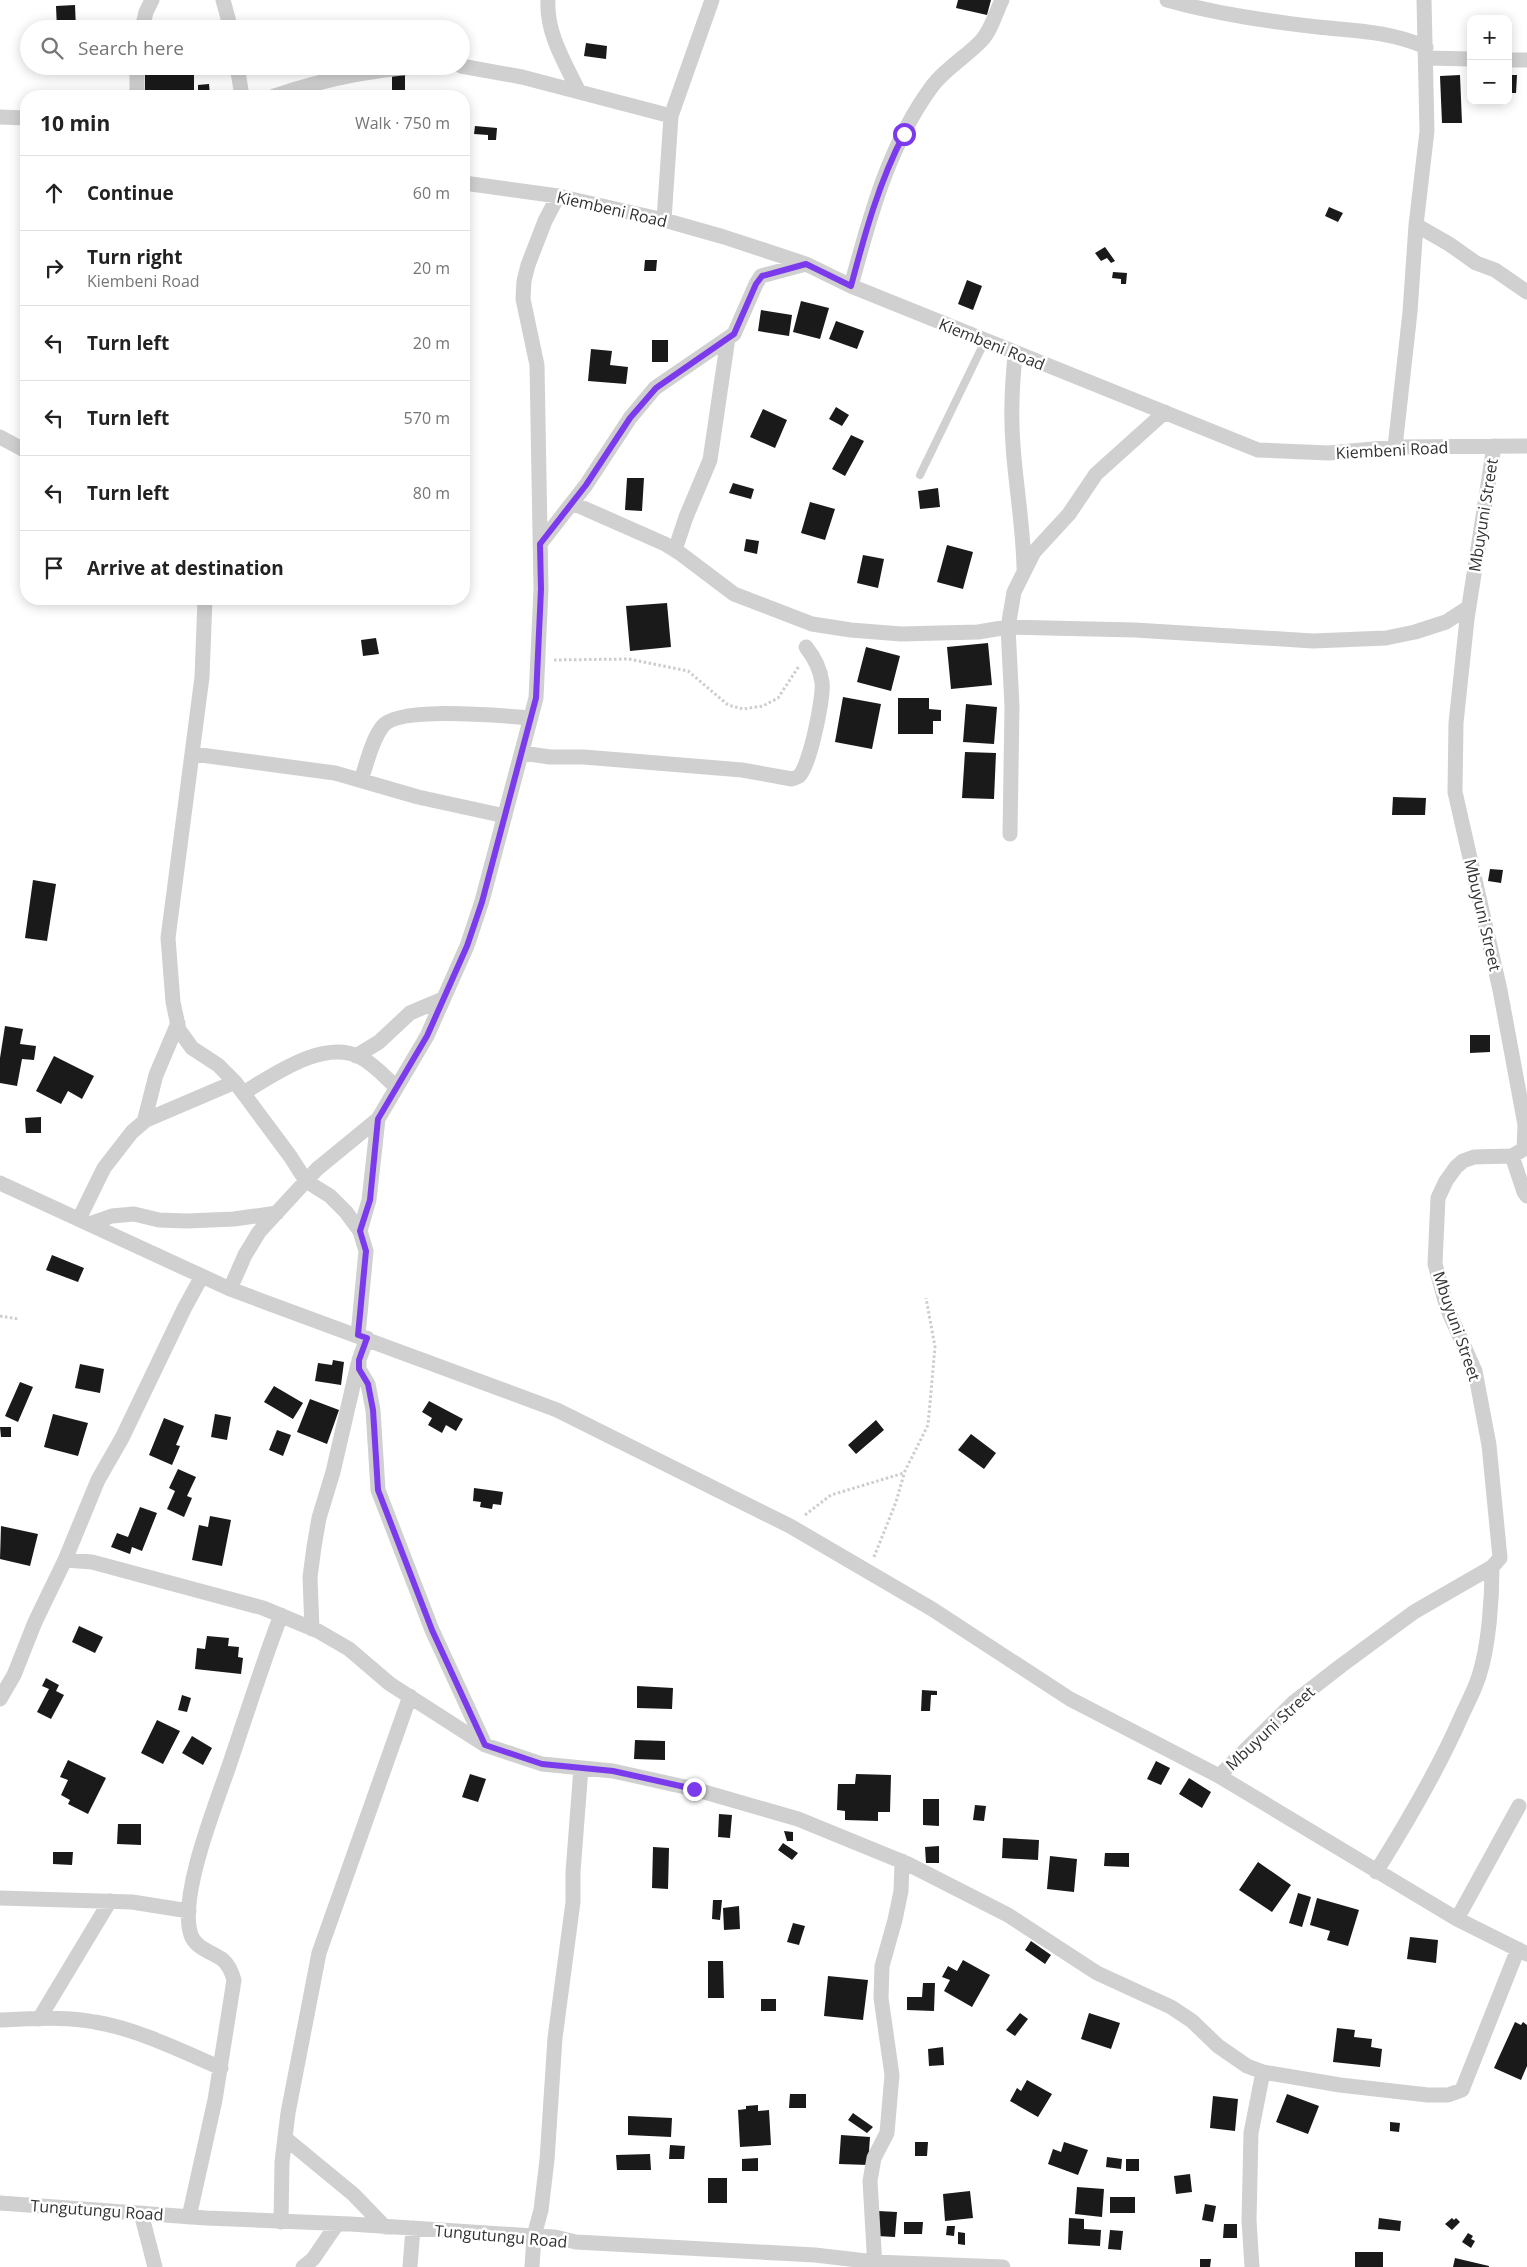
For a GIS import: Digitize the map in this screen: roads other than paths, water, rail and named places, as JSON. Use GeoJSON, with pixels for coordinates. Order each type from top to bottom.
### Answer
{"type":"FeatureCollection","features":[{"type":"Feature","properties":{"kind":"street"},"geometry":{"type":"LineString","coordinates":[[145,20],[152,0]]}},
{"type":"Feature","properties":{"kind":"street"},"geometry":{"type":"LineString","coordinates":[[223,0],[229,20]]}},
{"type":"Feature","properties":{"kind":"street"},"geometry":{"type":"LineString","coordinates":[[548,0],[553,38],[579,92]]}},
{"type":"Feature","properties":{"kind":"street"},"geometry":{"type":"LineString","coordinates":[[664,220],[670,116],[712,0]]}},
{"type":"Feature","properties":{"kind":"street"},"geometry":{"type":"LineString","coordinates":[[851,286],[872,208],[890,161],[904,134],[934,84],[983,39],[1002,0]]}},
{"type":"Feature","properties":{"kind":"street"},"geometry":{"type":"LineString","coordinates":[[1167,0],[1216,13],[1346,30],[1376,31],[1403,37],[1426,52],[1467,59]]}},
{"type":"Feature","properties":{"kind":"street"},"geometry":{"type":"LineString","coordinates":[[1395,447],[1427,131],[1424,0]]}},
{"type":"Feature","properties":{"kind":"street"},"geometry":{"type":"LineString","coordinates":[[1512,60],[1527,60]]}},
{"type":"Feature","properties":{"kind":"street"},"geometry":{"type":"LineString","coordinates":[[470,68],[522,77],[670,116]]}},
{"type":"Feature","properties":{"kind":"street"},"geometry":{"type":"LineString","coordinates":[[137,75],[137,90]]}},
{"type":"Feature","properties":{"kind":"street"},"geometry":{"type":"LineString","coordinates":[[238,75],[241,90]]}},
{"type":"Feature","properties":{"kind":"street"},"geometry":{"type":"LineString","coordinates":[[292,90],[316,82],[352,75]]}},
{"type":"Feature","properties":{"kind":"street"},"geometry":{"type":"LineString","coordinates":[[0,117],[20,118]]}},
{"type":"Feature","properties":{"kind":"street","name":"Kiembeni Road"},"geometry":{"type":"LineString","coordinates":[[470,184],[558,196],[664,220],[724,237],[806,264],[851,286],[1258,450],[1329,453],[1395,447],[1527,446]]}},
{"type":"Feature","properties":{"kind":"street"},"geometry":{"type":"LineString","coordinates":[[230,1289],[245,1255],[259,1232],[317,1169],[378,1119],[427,1036],[467,946],[482,902],[536,698],[541,589],[537,365],[524,299],[524,282],[528,265],[545,221],[558,196]]}},
{"type":"Feature","properties":{"kind":"street"},"geometry":{"type":"LineString","coordinates":[[1416,225],[1450,244],[1476,263],[1495,270],[1527,292]]}},
{"type":"Feature","properties":{"kind":"street"},"geometry":{"type":"LineString","coordinates":[[540,544],[572,503],[630,418],[656,388],[734,334],[756,284],[762,276],[806,264]]}},
{"type":"Feature","properties":{"kind":"street"},"geometry":{"type":"LineString","coordinates":[[675,550],[686,517],[710,460],[728,338]]}},
{"type":"Feature","properties":{"kind":"street"},"geometry":{"type":"LineString","coordinates":[[1015,353],[1012,404],[1017,481],[1023,532],[1024,572]]}},
{"type":"Feature","properties":{"kind":"street"},"geometry":{"type":"LineString","coordinates":[[1010,834],[1012,706],[1008,627],[1014,592],[1034,552],[1069,514],[1096,474],[1165,412]]}},
{"type":"Feature","properties":{"kind":"street"},"geometry":{"type":"LineString","coordinates":[[0,438],[20,448]]}},
{"type":"Feature","properties":{"kind":"street","name":"Mbuyuni Street"},"geometry":{"type":"LineString","coordinates":[[1219,1776],[1293,1703],[1342,1665],[1414,1612],[1499,1560],[1489,1445],[1476,1370],[1447,1308],[1435,1264],[1438,1198],[1446,1181],[1456,1167],[1463,1161],[1474,1157],[1512,1156],[1524,1150],[1525,1125],[1500,990],[1455,792],[1456,723],[1469,607],[1494,446]]}},
{"type":"Feature","properties":{"kind":"street"},"geometry":{"type":"LineString","coordinates":[[572,503],[675,550],[734,594],[812,624],[851,630],[901,634],[978,632],[1008,627],[1135,630],[1313,642],[1386,638],[1415,632],[1446,622],[1469,607]]}},
{"type":"Feature","properties":{"kind":"street"},"geometry":{"type":"LineString","coordinates":[[205,605],[202,677],[168,938],[172,1002],[179,1030],[192,1048],[218,1065],[239,1087],[290,1156],[306,1182],[330,1196],[346,1212],[360,1231],[366,1251],[363,1337],[359,1360],[333,1472],[319,1518],[314,1547],[310,1577],[312,1629]]}},
{"type":"Feature","properties":{"kind":"street"},"geometry":{"type":"LineString","coordinates":[[522,753],[550,757],[594,758],[742,770],[792,779],[800,775],[807,764],[817,722],[822,683],[814,656],[806,646]]}},
{"type":"Feature","properties":{"kind":"street"},"geometry":{"type":"LineString","coordinates":[[361,780],[371,749],[382,726],[396,718],[419,714],[490,715],[531,718]]}},
{"type":"Feature","properties":{"kind":"street"},"geometry":{"type":"LineString","coordinates":[[193,754],[335,772],[418,797],[505,816]]}},
{"type":"Feature","properties":{"kind":"street"},"geometry":{"type":"LineString","coordinates":[[356,1056],[379,1042],[410,1013],[443,999]]}},
{"type":"Feature","properties":{"kind":"street"},"geometry":{"type":"LineString","coordinates":[[144,1122],[156,1075],[178,1023]]}},
{"type":"Feature","properties":{"kind":"street"},"geometry":{"type":"LineString","coordinates":[[84,1222],[104,1168],[118,1148],[144,1122],[332,1051],[362,1058],[396,1087]]}},
{"type":"Feature","properties":{"kind":"street"},"geometry":{"type":"LineString","coordinates":[[360,1231],[370,1200],[378,1119]]}},
{"type":"Feature","properties":{"kind":"street"},"geometry":{"type":"LineString","coordinates":[[1512,1156],[1527,1196]]}},
{"type":"Feature","properties":{"kind":"street"},"geometry":{"type":"LineString","coordinates":[[0,1183],[230,1289],[557,1410],[790,1526],[932,1609],[1070,1698],[1219,1776],[1376,1872],[1457,1919],[1522,1952],[1462,2090],[1454,2094],[1428,2095],[1340,2085],[1262,2072],[1239,2061],[1218,2046],[1192,2021],[1171,2007],[1097,1973],[1008,1915],[902,1861],[798,1819],[694,1789],[613,1771],[542,1764],[485,1745],[390,1684],[349,1649],[312,1629],[264,1608],[92,1562],[65,1560]]}},
{"type":"Feature","properties":{"kind":"street"},"geometry":{"type":"LineString","coordinates":[[84,1222],[112,1216],[134,1214],[159,1220],[187,1221],[234,1219],[277,1212]]}},
{"type":"Feature","properties":{"kind":"street"},"geometry":{"type":"LineString","coordinates":[[0,1699],[7,1676],[65,1560],[98,1480],[122,1438],[202,1276]]}},
{"type":"Feature","properties":{"kind":"street"},"geometry":{"type":"LineString","coordinates":[[359,1360],[359,1369],[368,1384],[373,1410],[378,1490],[432,1630],[485,1745]]}},
{"type":"Feature","properties":{"kind":"street"},"geometry":{"type":"LineString","coordinates":[[1376,1872],[1422,1795],[1453,1737],[1479,1676],[1488,1628],[1492,1566]]}},
{"type":"Feature","properties":{"kind":"street"},"geometry":{"type":"LineString","coordinates":[[188,2217],[221,2068],[234,1980],[230,1969],[223,1960],[202,1947],[191,1936],[188,1911],[195,1870],[262,1664],[281,1616]]}},
{"type":"Feature","properties":{"kind":"street"},"geometry":{"type":"LineString","coordinates":[[281,2222],[282,2162],[285,2138],[319,1953],[410,1696]]}},
{"type":"Feature","properties":{"kind":"street"},"geometry":{"type":"LineString","coordinates":[[532,2267],[534,2236],[541,2210],[547,2160],[555,2038],[573,1902],[573,1872],[582,1768]]}},
{"type":"Feature","properties":{"kind":"street"},"geometry":{"type":"LineString","coordinates":[[1457,1919],[1519,1806]]}},
{"type":"Feature","properties":{"kind":"street"},"geometry":{"type":"LineString","coordinates":[[875,2265],[870,2182],[874,2158],[887,2134],[892,2075],[881,1998],[882,1966],[901,1891],[902,1861]]}},
{"type":"Feature","properties":{"kind":"street"},"geometry":{"type":"LineString","coordinates":[[0,1898],[132,1902],[188,1911]]}},
{"type":"Feature","properties":{"kind":"street"},"geometry":{"type":"LineString","coordinates":[[39,2019],[110,1901]]}},
{"type":"Feature","properties":{"kind":"street"},"geometry":{"type":"LineString","coordinates":[[0,2020],[64,2018],[97,2022],[150,2039],[221,2068]]}},
{"type":"Feature","properties":{"kind":"street"},"geometry":{"type":"LineString","coordinates":[[1252,2267],[1249,2220],[1251,2133],[1262,2072]]}},
{"type":"Feature","properties":{"kind":"street"},"geometry":{"type":"LineString","coordinates":[[285,2138],[353,2194],[386,2227]]}},
{"type":"Feature","properties":{"kind":"street","name":"Tungutungu Road"},"geometry":{"type":"LineString","coordinates":[[0,2203],[188,2217],[555,2237],[576,2242],[815,2254],[875,2265],[1003,2267]]}},
{"type":"Feature","properties":{"kind":"street"},"geometry":{"type":"LineString","coordinates":[[141,2214],[155,2267]]}},
{"type":"Feature","properties":{"kind":"street"},"geometry":{"type":"LineString","coordinates":[[303,2267],[313,2259],[338,2224]]}},
{"type":"Feature","properties":{"kind":"street"},"geometry":{"type":"LineString","coordinates":[[410,2267],[413,2228]]}},
{"type":"Feature","properties":{"kind":"lane"},"geometry":{"type":"LineString","coordinates":[[920,475],[985,341]]}}]}
